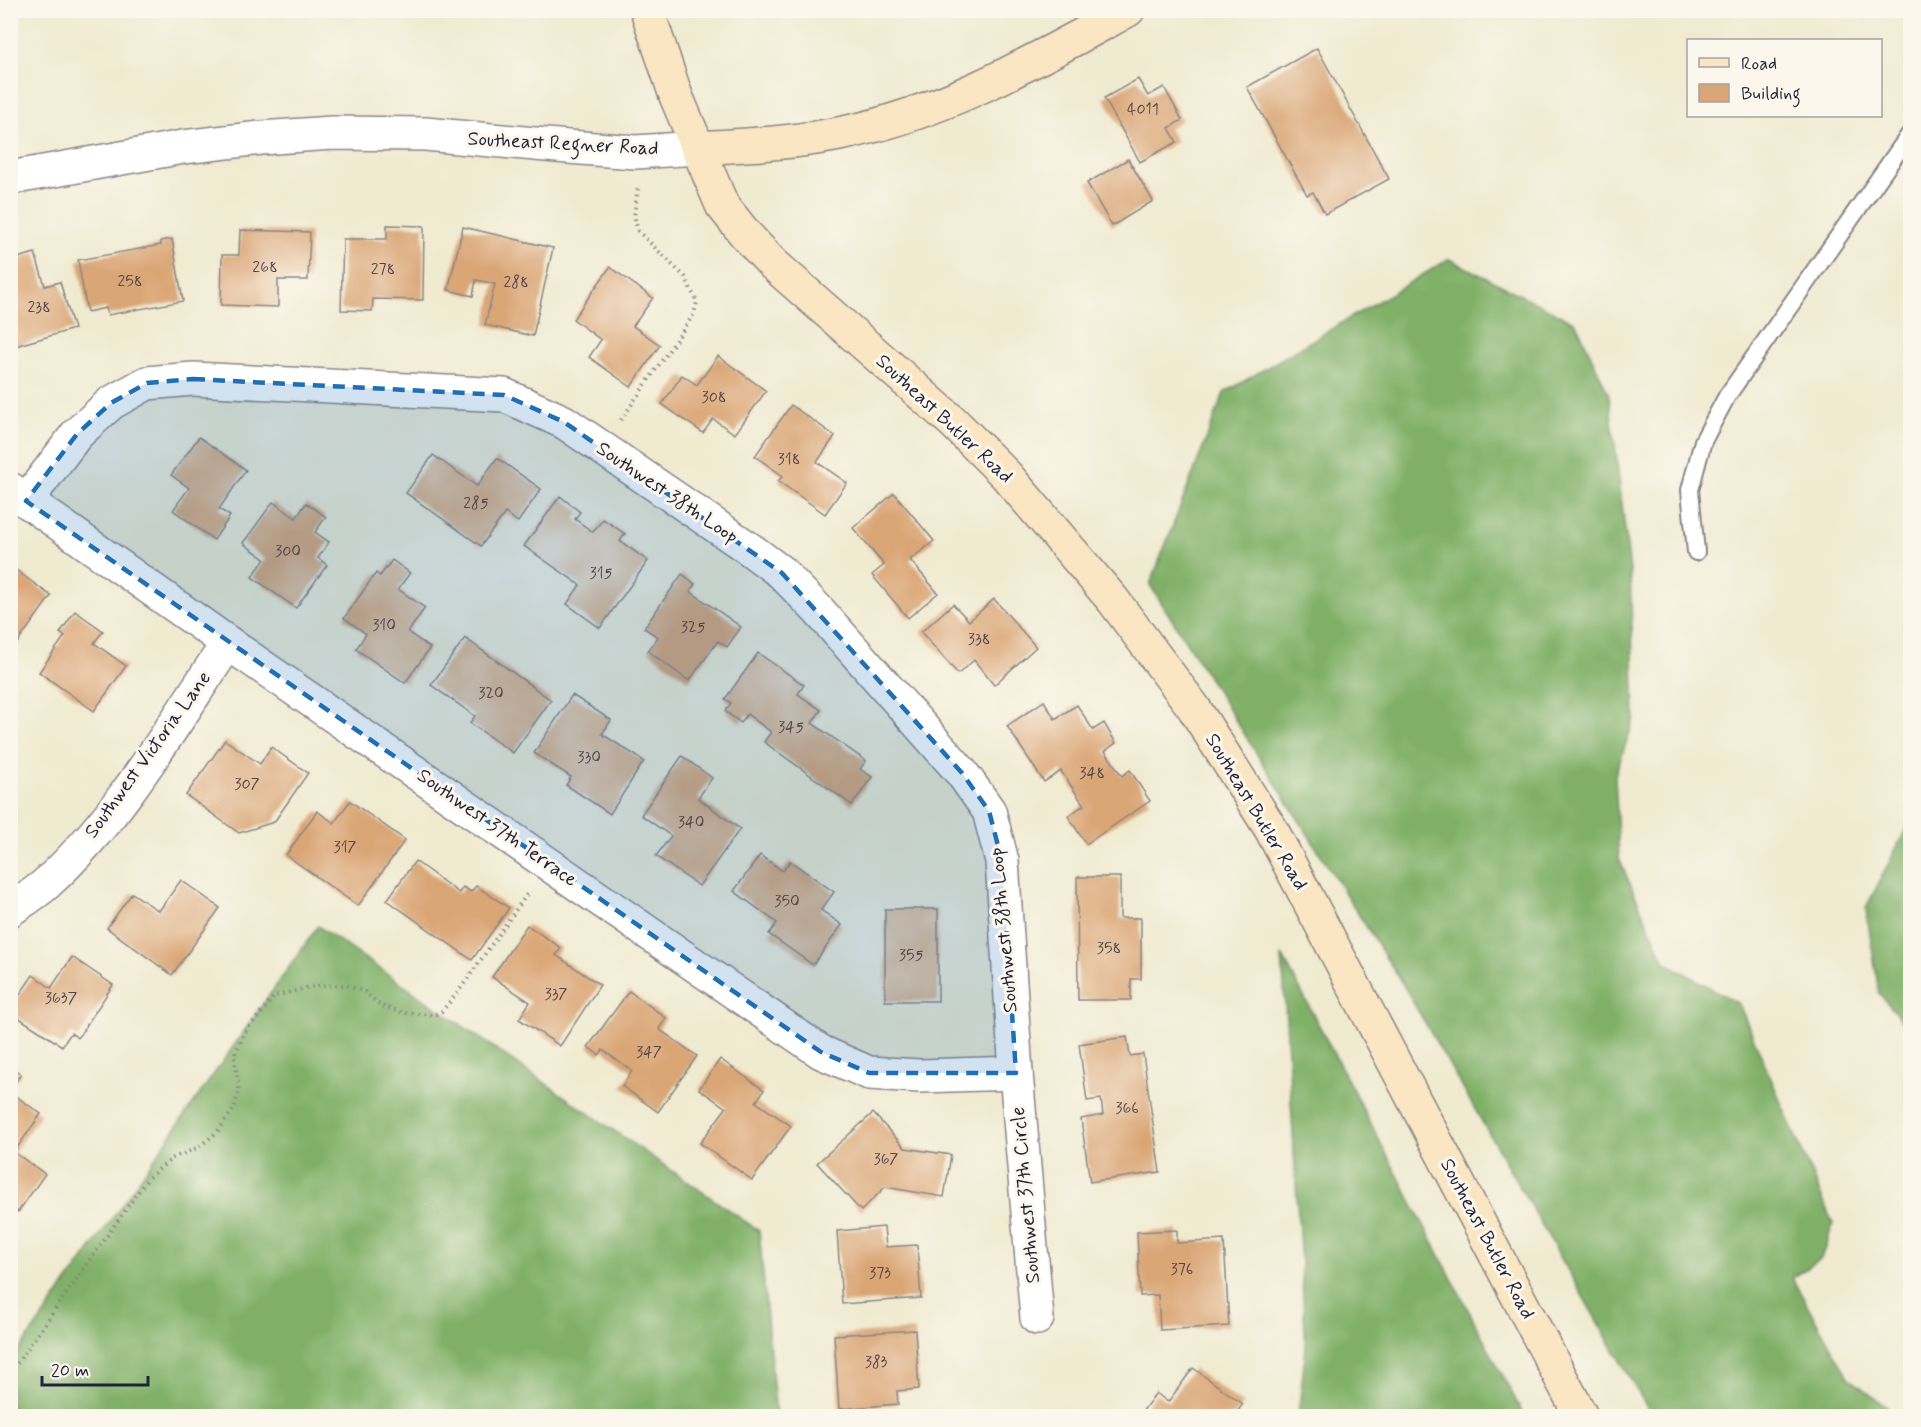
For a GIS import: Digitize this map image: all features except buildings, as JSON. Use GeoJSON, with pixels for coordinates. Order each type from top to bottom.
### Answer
{"type":"FeatureCollection","features":[{"type":"Feature","properties":{"kind":"main road"},"geometry":{"type":"LineString","coordinates":[[647,10],[676,96],[698,148]]}},
{"type":"Feature","properties":{"kind":"main road","name":"Southeast Regner Road"},"geometry":{"type":"LineString","coordinates":[[698,148],[792,142],[845,133],[892,120],[984,86],[1128,10]]}},
{"type":"Feature","properties":{"kind":"main road","name":"Southeast Butler Road"},"geometry":{"type":"LineString","coordinates":[[698,148],[723,205],[746,235],[809,297],[953,422],[1006,475],[1113,600],[1194,708],[1271,829],[1581,1416]]}},
{"type":"Feature","properties":{"kind":"street","name":"Southeast Regner Road"},"geometry":{"type":"LineString","coordinates":[[10,178],[183,147],[332,133],[425,134],[634,152],[698,148]]}},
{"type":"Feature","properties":{"kind":"street","name":"Southwest 38th Loop"},"geometry":{"type":"LineString","coordinates":[[18,495],[111,403],[147,383],[193,380],[504,395],[564,422],[782,573],[819,611],[954,764],[989,811],[1002,861],[1016,1073]]}},
{"type":"Feature","properties":{"kind":"street","name":"Southwest 37th Terrace"},"geometry":{"type":"LineString","coordinates":[[18,495],[228,643],[821,1052],[869,1073],[920,1076],[1016,1073]]}},
{"type":"Feature","properties":{"kind":"street","name":"Southwest Victoria Lane"},"geometry":{"type":"LineString","coordinates":[[10,910],[46,884],[86,843],[119,803],[228,643]]}},
{"type":"Feature","properties":{"kind":"street","name":"Southwest 37th Circle"},"geometry":{"type":"LineString","coordinates":[[1016,1073],[1036,1318]]}},
{"type":"Feature","properties":{"kind":"lane"},"geometry":{"type":"LineString","coordinates":[[1696,552],[1690,490],[1703,441],[1726,396],[1911,134]]}},
{"type":"Feature","properties":{"kind":"path"},"geometry":{"type":"LineString","coordinates":[[602,448],[694,314],[698,302],[685,277],[638,231],[634,216],[638,190],[634,152]]}},
{"type":"Feature","properties":{"kind":"path"},"geometry":{"type":"LineString","coordinates":[[10,1373],[148,1178],[173,1158],[199,1147],[217,1132],[234,1109],[239,1089],[234,1056],[244,1033],[275,996],[314,986],[345,986],[364,992],[381,1006],[404,1013],[434,1015],[442,1011],[459,991],[548,864]]}},
{"type":"Feature","properties":{"kind":"highlighted area"},"geometry":{"type":"Polygon","coordinates":[[[193,379],[504,395],[564,422],[782,573],[962,773],[989,811],[1002,861],[1016,1073],[869,1073],[821,1052],[26,501],[77,434],[111,403],[147,383],[193,379]]]}},
{"type":"Feature","properties":{"kind":"green space"},"geometry":{"type":"Polygon","coordinates":[[[1449,259],[1576,323],[1609,395],[1630,571],[1635,718],[1615,775],[1619,859],[1665,962],[1739,1004],[1833,1224],[1821,1259],[1792,1278],[1848,1377],[1898,1416],[1652,1416],[1402,983],[1150,585],[1224,393],[1449,259]]]}},
{"type":"Feature","properties":{"kind":"green space"},"geometry":{"type":"Polygon","coordinates":[[[1910,821],[1910,1031],[1879,993],[1866,908],[1910,821]]]}},
{"type":"Feature","properties":{"kind":"green space"},"geometry":{"type":"Polygon","coordinates":[[[318,926],[759,1231],[776,1416],[11,1416],[11,1362],[318,926]]]}},
{"type":"Feature","properties":{"kind":"green space"},"geometry":{"type":"Polygon","coordinates":[[[1282,955],[1524,1416],[1298,1416],[1306,1347],[1282,955]]]}}]}
